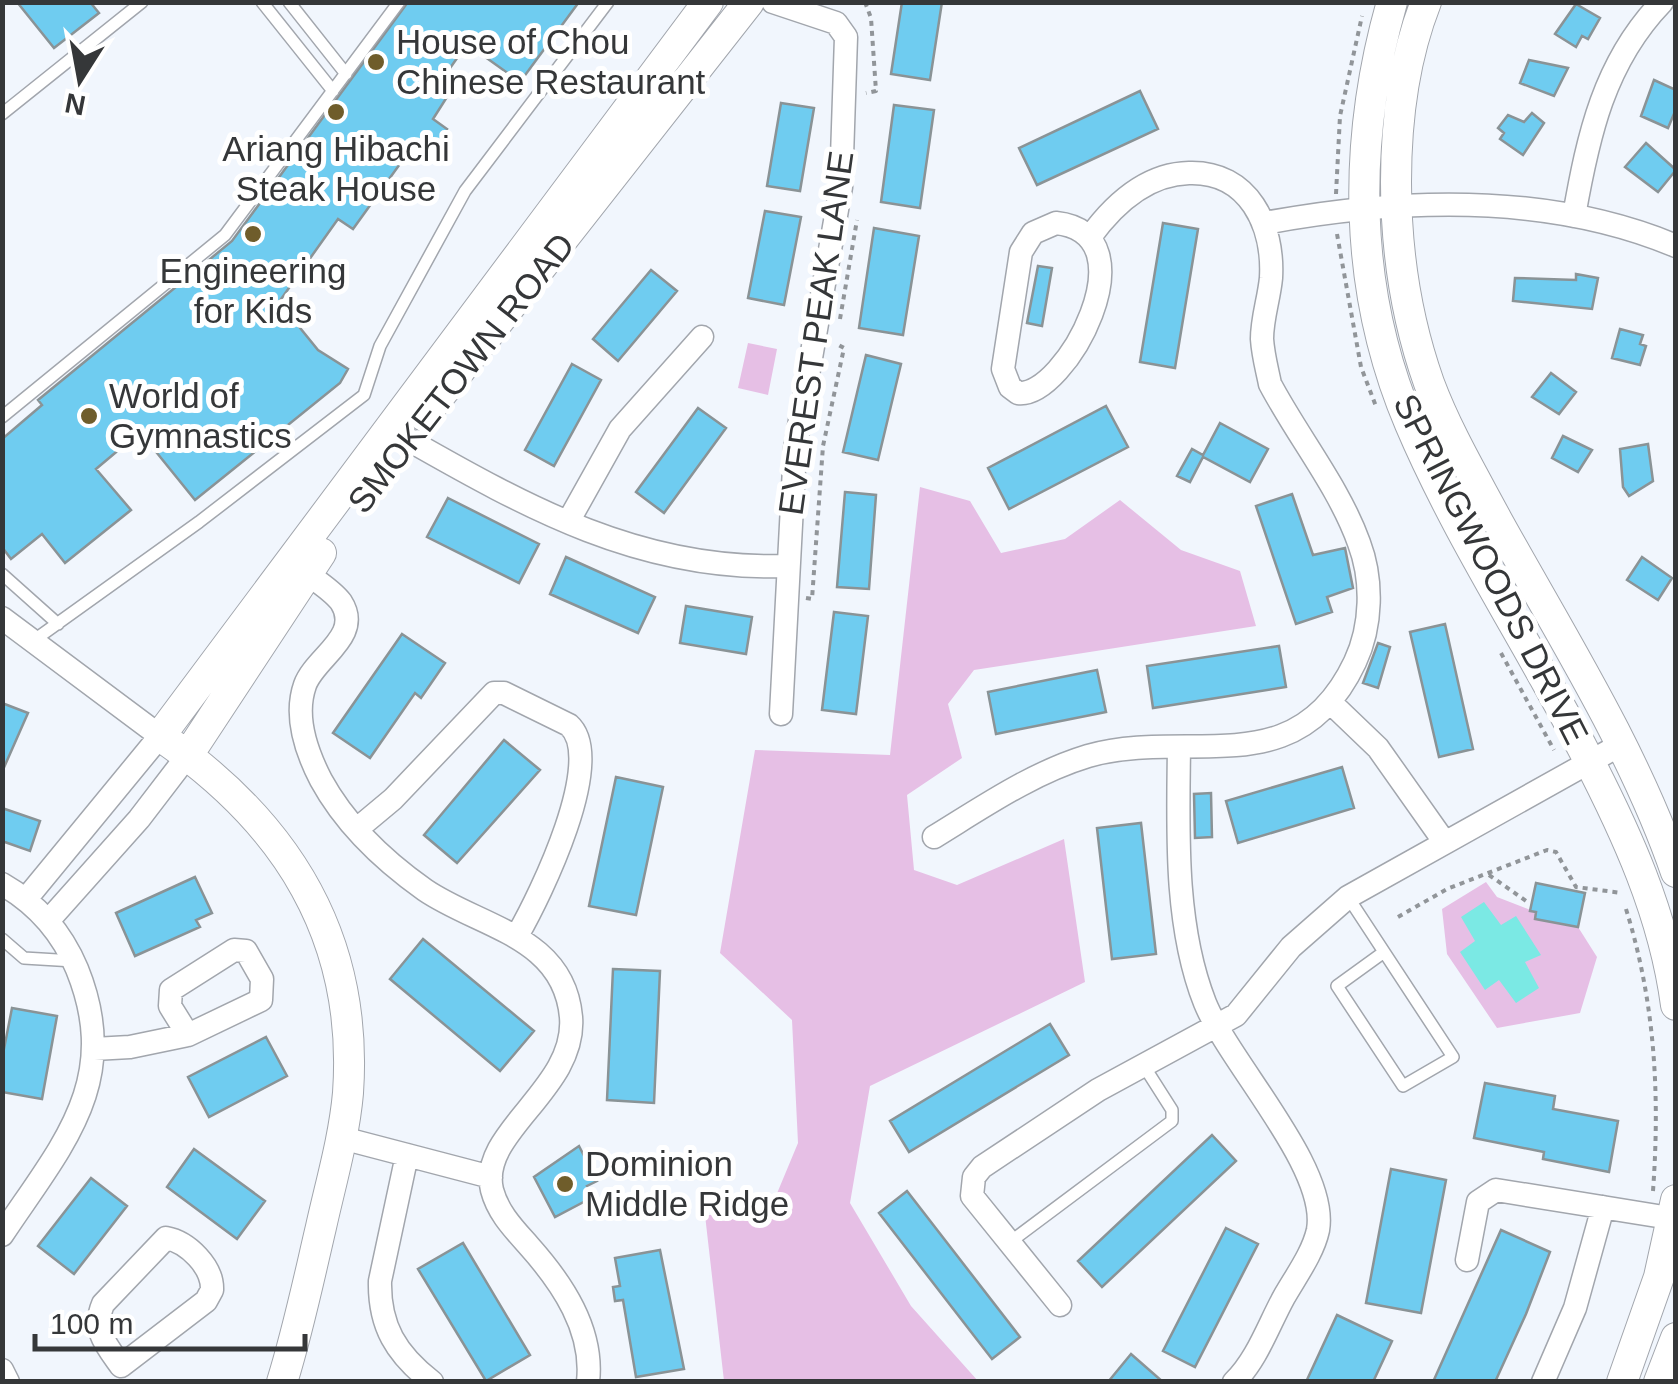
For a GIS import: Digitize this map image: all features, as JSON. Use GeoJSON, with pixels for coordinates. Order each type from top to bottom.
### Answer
{"type":"FeatureCollection","features":[{"type":"Feature","properties":{"kind":"street","name":"SMOKETOWN ROAD"},"geometry":{"type":"LineString","coordinates":[[160,736],[708,2]]}},
{"type":"Feature","properties":{"kind":"street","name":"SMOKETOWN ROAD"},"geometry":{"type":"LineString","coordinates":[[188,754],[306,572],[749,2]]}},
{"type":"Feature","properties":{"kind":"street","name":"EVEREST PEAK LANE"},"geometry":{"type":"LineString","coordinates":[[773,2],[836,23],[846,37],[840,188],[807,362],[786,566],[781,714]]}},
{"type":"Feature","properties":{"kind":"street","name":"SPRINGWOODS DRIVE"},"geometry":{"type":"LineString","coordinates":[[1392,2],[1350,209],[1377,321],[1410,424],[1578,768],[1633,848],[1651,899],[1676,1006]]}},
{"type":"Feature","properties":{"kind":"street","name":"SPRINGWOODS DRIVE"},"geometry":{"type":"LineString","coordinates":[[1426,2],[1400,112],[1396,206],[1402,280],[1411,322],[1449,431],[1620,745],[1652,808],[1676,872]]}},
{"type":"Feature","properties":{"kind":"street"},"geometry":{"type":"LineString","coordinates":[[1574,216],[1583,160],[1605,86],[1638,29],[1662,2]]}},
{"type":"Feature","properties":{"kind":"street"},"geometry":{"type":"LineString","coordinates":[[934,837],[1058,766],[1125,749],[1210,750],[1269,740],[1294,729],[1330,702],[1358,656],[1368,605],[1367,578],[1348,517],[1270,384],[1262,336],[1272,260],[1265,223],[1248,196],[1217,176],[1185,172],[1130,194],[1090,237]]}},
{"type":"Feature","properties":{"kind":"street"},"geometry":{"type":"LineString","coordinates":[[1265,223],[1396,206],[1510,208],[1617,224],[1676,246]]}},
{"type":"Feature","properties":{"kind":"street"},"geometry":{"type":"LineString","coordinates":[[1056,223],[1070,225],[1090,237],[1100,280],[1089,325],[1043,386],[1018,392],[1010,387],[1003,369],[1025,242],[1044,226],[1056,223]]}},
{"type":"Feature","properties":{"kind":"street"},"geometry":{"type":"LineString","coordinates":[[568,522],[620,428],[702,337]]}},
{"type":"Feature","properties":{"kind":"street"},"geometry":{"type":"LineString","coordinates":[[407,440],[624,547],[668,558],[786,566]]}},
{"type":"Feature","properties":{"kind":"street"},"geometry":{"type":"LineString","coordinates":[[306,572],[342,603],[347,624],[337,645],[313,668],[305,685],[301,721],[320,778],[357,829],[427,891],[518,934],[542,955],[559,979],[571,1016],[571,1040],[556,1077],[500,1146],[491,1176],[501,1212],[551,1272],[583,1331],[588,1382]]}},
{"type":"Feature","properties":{"kind":"street"},"geometry":{"type":"LineString","coordinates":[[2,618],[188,754],[263,824],[289,857],[322,918],[345,1000],[348,1092],[342,1138],[282,1382]]}},
{"type":"Feature","properties":{"kind":"street"},"geometry":{"type":"LineString","coordinates":[[357,829],[393,799],[494,693],[504,693],[570,725],[578,732],[583,751],[567,821],[554,864],[518,934]]}},
{"type":"Feature","properties":{"kind":"street"},"geometry":{"type":"LineString","coordinates":[[1330,702],[1378,748],[1443,840]]}},
{"type":"Feature","properties":{"kind":"street"},"geometry":{"type":"LineString","coordinates":[[26,899],[160,736]]}},
{"type":"Feature","properties":{"kind":"street"},"geometry":{"type":"LineString","coordinates":[[1060,1305],[972,1196],[974,1177],[1098,1090],[1217,1026],[1249,1003],[1292,947],[1348,896],[1620,745]]}},
{"type":"Feature","properties":{"kind":"street"},"geometry":{"type":"LineString","coordinates":[[1179,747],[1180,883],[1198,982],[1217,1026],[1311,1178],[1320,1213],[1313,1246],[1255,1353],[1234,1382]]}},
{"type":"Feature","properties":{"kind":"street"},"geometry":{"type":"LineString","coordinates":[[48,921],[139,818],[188,754]]}},
{"type":"Feature","properties":{"kind":"street"},"geometry":{"type":"LineString","coordinates":[[2,884],[26,899],[48,921],[74,962],[86,992],[94,1048],[88,1089],[71,1133],[2,1234]]}},
{"type":"Feature","properties":{"kind":"street"},"geometry":{"type":"LineString","coordinates":[[94,1048],[130,1047],[188,1035]]}},
{"type":"Feature","properties":{"kind":"street"},"geometry":{"type":"LineString","coordinates":[[342,1138],[491,1176]]}},
{"type":"Feature","properties":{"kind":"street"},"geometry":{"type":"LineString","coordinates":[[407,1155],[380,1280],[380,1302],[396,1348],[432,1382]]}},
{"type":"Feature","properties":{"kind":"street"},"geometry":{"type":"LineString","coordinates":[[1467,1260],[1478,1202],[1487,1192],[1496,1190],[1668,1213],[1654,1292],[1622,1382]]}},
{"type":"Feature","properties":{"kind":"street"},"geometry":{"type":"LineString","coordinates":[[1542,1382],[1574,1308],[1603,1207]]}},
{"type":"Feature","properties":{"kind":"street"},"geometry":{"type":"LineString","coordinates":[[102,1382],[206,1300],[212,1290],[207,1266],[174,1239],[159,1241],[102,1304],[98,1328],[121,1366]]}},
{"type":"Feature","properties":{"kind":"street"},"geometry":{"type":"LineString","coordinates":[[1659,1382],[1676,1338]]}},
{"type":"Feature","properties":{"kind":"street"},"geometry":{"type":"LineString","coordinates":[[2,1370],[8,1382]]}},
{"type":"Feature","properties":{"kind":"lane"},"geometry":{"type":"LineString","coordinates":[[2,114],[142,2]]}},
{"type":"Feature","properties":{"kind":"lane"},"geometry":{"type":"LineString","coordinates":[[262,2],[333,91]]}},
{"type":"Feature","properties":{"kind":"lane"},"geometry":{"type":"LineString","coordinates":[[289,2],[346,74]]}},
{"type":"Feature","properties":{"kind":"lane"},"geometry":{"type":"LineString","coordinates":[[2,417],[226,235],[399,2]]}},
{"type":"Feature","properties":{"kind":"lane"},"geometry":{"type":"LineString","coordinates":[[33,641],[364,396],[380,346],[466,191],[608,2]]}},
{"type":"Feature","properties":{"kind":"lane"},"geometry":{"type":"LineString","coordinates":[[2,574],[58,624]]}},
{"type":"Feature","properties":{"kind":"lane"},"geometry":{"type":"LineString","coordinates":[[1348,896],[1452,1057],[1403,1086],[1337,986],[1384,952]]}},
{"type":"Feature","properties":{"kind":"lane"},"geometry":{"type":"LineString","coordinates":[[2,939],[24,958],[74,962]]}},
{"type":"Feature","properties":{"kind":"lane"},"geometry":{"type":"LineString","coordinates":[[1010,1242],[1172,1121],[1172,1110],[1144,1066]]}},
{"type":"Feature","properties":{"kind":"path"},"geometry":{"type":"LineString","coordinates":[[864,107],[864,93],[876,91],[871,18],[865,2]]}},
{"type":"Feature","properties":{"kind":"path"},"geometry":{"type":"LineString","coordinates":[[1366,2],[1340,116],[1350,209],[1346,299],[1361,367],[1380,416]]}},
{"type":"Feature","properties":{"kind":"path"},"geometry":{"type":"LineString","coordinates":[[799,598],[812,599],[823,446],[844,348],[835,343],[858,212]]}},
{"type":"Feature","properties":{"kind":"path"},"geometry":{"type":"LineString","coordinates":[[1498,648],[1578,768]]}},
{"type":"Feature","properties":{"kind":"path"},"geometry":{"type":"LineString","coordinates":[[1398,917],[1447,889],[1547,850],[1556,852],[1576,887],[1622,893]]}},
{"type":"Feature","properties":{"kind":"path"},"geometry":{"type":"LineString","coordinates":[[1490,875],[1529,902]]}},
{"type":"Feature","properties":{"kind":"path"},"geometry":{"type":"LineString","coordinates":[[1614,875],[1650,1007],[1668,1213]]}},
{"type":"Feature","properties":{"kind":"shaded area"},"geometry":{"type":"Polygon","coordinates":[[[748,343],[777,349],[768,395],[738,388],[748,343]]]}},
{"type":"Feature","properties":{"kind":"shaded area"},"geometry":{"type":"Polygon","coordinates":[[[920,487],[970,501],[1001,553],[1065,539],[1120,500],[1181,550],[1240,571],[1256,626],[974,670],[948,704],[962,758],[907,795],[914,870],[957,885],[1064,839],[1085,982],[870,1086],[850,1203],[911,1306],[978,1381],[724,1381],[705,1215],[768,1215],[798,1143],[792,1020],[720,953],[755,750],[890,755],[920,487]]]}},
{"type":"Feature","properties":{"kind":"shaded area"},"geometry":{"type":"Polygon","coordinates":[[[1486,882],[1497,897],[1536,912],[1535,919],[1578,927],[1597,957],[1580,1013],[1497,1028],[1447,954],[1442,909],[1486,882]]]}},
{"type":"Feature","properties":{"kind":"water"},"geometry":{"type":"Polygon","coordinates":[[[1484,902],[1501,925],[1516,916],[1541,955],[1525,962],[1539,988],[1516,1003],[1499,980],[1485,990],[1460,952],[1475,941],[1461,917],[1484,902]]]}},
{"type":"Feature","properties":{"kind":"building"},"geometry":{"type":"Polygon","coordinates":[[[17,2],[90,2],[99,13],[54,48],[17,2]]]}},
{"type":"Feature","properties":{"kind":"building"},"geometry":{"type":"Polygon","coordinates":[[[408,2],[579,2],[520,82],[467,44],[436,88],[447,97],[433,119],[447,129],[425,162],[410,150],[353,229],[338,219],[279,302],[318,350],[348,369],[340,383],[195,500],[140,432],[96,469],[131,510],[65,563],[42,534],[11,559],[2,547],[2,439],[42,405],[38,400],[232,241],[408,2]]]}},
{"type":"Feature","properties":{"kind":"building"},"geometry":{"type":"Polygon","coordinates":[[[902,2],[942,2],[930,80],[891,74],[902,2]]]}},
{"type":"Feature","properties":{"kind":"building"},"geometry":{"type":"Polygon","coordinates":[[[1576,4],[1600,18],[1588,39],[1582,36],[1576,47],[1555,34],[1576,4]]]}},
{"type":"Feature","properties":{"kind":"building"},"geometry":{"type":"Polygon","coordinates":[[[1529,60],[1568,68],[1554,96],[1520,83],[1529,60]]]}},
{"type":"Feature","properties":{"kind":"building"},"geometry":{"type":"Polygon","coordinates":[[[1654,80],[1676,90],[1676,109],[1668,128],[1641,116],[1654,80]]]}},
{"type":"Feature","properties":{"kind":"building"},"geometry":{"type":"Polygon","coordinates":[[[1140,91],[1158,129],[1037,185],[1019,148],[1140,91]]]}},
{"type":"Feature","properties":{"kind":"building"},"geometry":{"type":"Polygon","coordinates":[[[781,103],[814,108],[800,191],[767,186],[781,103]]]}},
{"type":"Feature","properties":{"kind":"building"},"geometry":{"type":"Polygon","coordinates":[[[894,105],[934,110],[920,208],[881,202],[894,105]]]}},
{"type":"Feature","properties":{"kind":"building"},"geometry":{"type":"Polygon","coordinates":[[[1532,113],[1544,123],[1523,155],[1500,139],[1504,133],[1498,128],[1508,115],[1524,122],[1532,113]]]}},
{"type":"Feature","properties":{"kind":"building"},"geometry":{"type":"Polygon","coordinates":[[[1646,143],[1676,170],[1658,192],[1625,167],[1646,143]]]}},
{"type":"Feature","properties":{"kind":"building"},"geometry":{"type":"Polygon","coordinates":[[[765,211],[801,217],[784,305],[748,298],[765,211]]]}},
{"type":"Feature","properties":{"kind":"building"},"geometry":{"type":"Polygon","coordinates":[[[1163,223],[1198,229],[1175,368],[1140,362],[1163,223]]]}},
{"type":"Feature","properties":{"kind":"building"},"geometry":{"type":"Polygon","coordinates":[[[874,228],[919,236],[903,335],[859,328],[874,228]]]}},
{"type":"Feature","properties":{"kind":"building"},"geometry":{"type":"Polygon","coordinates":[[[1038,266],[1052,268],[1042,326],[1027,323],[1038,266]]]}},
{"type":"Feature","properties":{"kind":"building"},"geometry":{"type":"Polygon","coordinates":[[[651,270],[677,291],[618,361],[593,339],[651,270]]]}},
{"type":"Feature","properties":{"kind":"building"},"geometry":{"type":"Polygon","coordinates":[[[1576,274],[1598,278],[1592,309],[1513,301],[1515,278],[1576,280],[1576,274]]]}},
{"type":"Feature","properties":{"kind":"building"},"geometry":{"type":"Polygon","coordinates":[[[1620,329],[1643,335],[1640,344],[1646,346],[1640,365],[1612,358],[1620,329]]]}},
{"type":"Feature","properties":{"kind":"building"},"geometry":{"type":"Polygon","coordinates":[[[866,355],[901,364],[878,460],[843,452],[866,355]]]}},
{"type":"Feature","properties":{"kind":"building"},"geometry":{"type":"Polygon","coordinates":[[[572,364],[601,380],[554,466],[525,450],[572,364]]]}},
{"type":"Feature","properties":{"kind":"building"},"geometry":{"type":"Polygon","coordinates":[[[1551,373],[1576,392],[1559,414],[1532,397],[1551,373]]]}},
{"type":"Feature","properties":{"kind":"building"},"geometry":{"type":"Polygon","coordinates":[[[1106,406],[1128,447],[1009,509],[988,468],[1106,406]]]}},
{"type":"Feature","properties":{"kind":"building"},"geometry":{"type":"Polygon","coordinates":[[[698,408],[726,428],[664,513],[636,492],[698,408]]]}},
{"type":"Feature","properties":{"kind":"building"},"geometry":{"type":"Polygon","coordinates":[[[1220,423],[1268,449],[1250,482],[1203,457],[1190,482],[1177,476],[1192,449],[1203,455],[1220,423]]]}},
{"type":"Feature","properties":{"kind":"building"},"geometry":{"type":"Polygon","coordinates":[[[1563,436],[1592,450],[1578,472],[1552,458],[1563,436]]]}},
{"type":"Feature","properties":{"kind":"building"},"geometry":{"type":"Polygon","coordinates":[[[1648,444],[1653,481],[1629,496],[1623,487],[1620,449],[1648,444]]]}},
{"type":"Feature","properties":{"kind":"building"},"geometry":{"type":"Polygon","coordinates":[[[845,492],[876,495],[869,589],[837,587],[845,492]]]}},
{"type":"Feature","properties":{"kind":"building"},"geometry":{"type":"Polygon","coordinates":[[[1292,494],[1313,555],[1345,548],[1353,588],[1327,597],[1332,612],[1296,624],[1256,506],[1292,494]]]}},
{"type":"Feature","properties":{"kind":"building"},"geometry":{"type":"Polygon","coordinates":[[[448,498],[539,544],[519,583],[427,537],[448,498]]]}},
{"type":"Feature","properties":{"kind":"building"},"geometry":{"type":"Polygon","coordinates":[[[566,557],[655,597],[638,633],[550,594],[566,557]]]}},
{"type":"Feature","properties":{"kind":"building"},"geometry":{"type":"Polygon","coordinates":[[[1642,557],[1672,578],[1658,600],[1627,580],[1642,557]]]}},
{"type":"Feature","properties":{"kind":"building"},"geometry":{"type":"Polygon","coordinates":[[[686,606],[752,617],[746,654],[680,643],[686,606]]]}},
{"type":"Feature","properties":{"kind":"building"},"geometry":{"type":"Polygon","coordinates":[[[834,612],[868,616],[856,714],[822,710],[834,612]]]}},
{"type":"Feature","properties":{"kind":"building"},"geometry":{"type":"Polygon","coordinates":[[[1445,624],[1473,749],[1439,757],[1410,632],[1445,624]]]}},
{"type":"Feature","properties":{"kind":"building"},"geometry":{"type":"Polygon","coordinates":[[[402,634],[445,663],[421,698],[415,693],[370,758],[333,733],[402,634]]]}},
{"type":"Feature","properties":{"kind":"building"},"geometry":{"type":"Polygon","coordinates":[[[1378,643],[1390,647],[1378,688],[1363,683],[1378,643]]]}},
{"type":"Feature","properties":{"kind":"building"},"geometry":{"type":"Polygon","coordinates":[[[1279,646],[1286,687],[1153,708],[1147,666],[1279,646]]]}},
{"type":"Feature","properties":{"kind":"building"},"geometry":{"type":"Polygon","coordinates":[[[1097,670],[1106,712],[996,734],[988,692],[1097,670]]]}},
{"type":"Feature","properties":{"kind":"building"},"geometry":{"type":"Polygon","coordinates":[[[2,703],[28,713],[2,772],[2,703]]]}},
{"type":"Feature","properties":{"kind":"building"},"geometry":{"type":"Polygon","coordinates":[[[504,740],[540,770],[457,863],[424,835],[504,740]]]}},
{"type":"Feature","properties":{"kind":"building"},"geometry":{"type":"Polygon","coordinates":[[[1342,767],[1354,808],[1238,843],[1226,801],[1342,767]]]}},
{"type":"Feature","properties":{"kind":"building"},"geometry":{"type":"Polygon","coordinates":[[[616,777],[663,787],[636,915],[589,906],[616,777]]]}},
{"type":"Feature","properties":{"kind":"building"},"geometry":{"type":"Polygon","coordinates":[[[1211,793],[1212,837],[1195,838],[1194,794],[1211,793]]]}},
{"type":"Feature","properties":{"kind":"building"},"geometry":{"type":"Polygon","coordinates":[[[2,808],[40,821],[30,851],[2,841],[2,808]]]}},
{"type":"Feature","properties":{"kind":"building"},"geometry":{"type":"Polygon","coordinates":[[[1141,823],[1156,954],[1112,959],[1097,828],[1141,823]]]}},
{"type":"Feature","properties":{"kind":"building"},"geometry":{"type":"Polygon","coordinates":[[[195,877],[212,913],[196,920],[200,927],[135,956],[116,913],[195,877]]]}},
{"type":"Feature","properties":{"kind":"building"},"geometry":{"type":"Polygon","coordinates":[[[1536,883],[1585,893],[1578,927],[1535,919],[1536,912],[1530,911],[1536,883]]]}},
{"type":"Feature","properties":{"kind":"building"},"geometry":{"type":"Polygon","coordinates":[[[423,939],[534,1031],[500,1071],[390,979],[423,939]]]}},
{"type":"Feature","properties":{"kind":"building"},"geometry":{"type":"Polygon","coordinates":[[[613,969],[660,971],[654,1103],[607,1100],[613,969]]]}},
{"type":"Feature","properties":{"kind":"building"},"geometry":{"type":"Polygon","coordinates":[[[12,1008],[57,1016],[42,1099],[2,1092],[2,1059],[12,1008]]]}},
{"type":"Feature","properties":{"kind":"building"},"geometry":{"type":"Polygon","coordinates":[[[1050,1024],[1069,1055],[909,1152],[890,1121],[1050,1024]]]}},
{"type":"Feature","properties":{"kind":"building"},"geometry":{"type":"Polygon","coordinates":[[[266,1037],[287,1076],[209,1117],[188,1077],[266,1037]]]}},
{"type":"Feature","properties":{"kind":"building"},"geometry":{"type":"Polygon","coordinates":[[[1485,1083],[1555,1096],[1553,1109],[1618,1121],[1609,1172],[1543,1159],[1544,1152],[1474,1138],[1485,1083]]]}},
{"type":"Feature","properties":{"kind":"building"},"geometry":{"type":"Polygon","coordinates":[[[1212,1135],[1236,1161],[1102,1287],[1078,1261],[1212,1135]]]}},
{"type":"Feature","properties":{"kind":"building","name":"Dominion Middle Ridge"},"geometry":{"type":"Polygon","coordinates":[[[579,1146],[597,1181],[587,1186],[593,1197],[555,1217],[534,1177],[579,1146]]]}},
{"type":"Feature","properties":{"kind":"building"},"geometry":{"type":"Polygon","coordinates":[[[194,1149],[265,1201],[237,1239],[167,1187],[194,1149]]]}},
{"type":"Feature","properties":{"kind":"building"},"geometry":{"type":"Polygon","coordinates":[[[1391,1169],[1446,1180],[1421,1313],[1366,1303],[1391,1169]]]}},
{"type":"Feature","properties":{"kind":"building"},"geometry":{"type":"Polygon","coordinates":[[[91,1178],[127,1206],[74,1274],[38,1246],[91,1178]]]}},
{"type":"Feature","properties":{"kind":"building"},"geometry":{"type":"Polygon","coordinates":[[[907,1191],[1020,1337],[992,1359],[879,1213],[907,1191]]]}},
{"type":"Feature","properties":{"kind":"building"},"geometry":{"type":"Polygon","coordinates":[[[1226,1228],[1258,1244],[1195,1367],[1163,1351],[1226,1228]]]}},
{"type":"Feature","properties":{"kind":"building"},"geometry":{"type":"Polygon","coordinates":[[[1501,1230],[1550,1252],[1526,1314],[1495,1382],[1433,1382],[1501,1230]]]}},
{"type":"Feature","properties":{"kind":"building"},"geometry":{"type":"Polygon","coordinates":[[[463,1243],[530,1355],[486,1381],[418,1269],[463,1243]]]}},
{"type":"Feature","properties":{"kind":"building"},"geometry":{"type":"Polygon","coordinates":[[[660,1250],[684,1369],[636,1377],[623,1300],[615,1301],[613,1287],[620,1286],[615,1258],[660,1250]]]}},
{"type":"Feature","properties":{"kind":"building"},"geometry":{"type":"Polygon","coordinates":[[[1337,1315],[1392,1341],[1373,1382],[1306,1382],[1337,1315]]]}},
{"type":"Feature","properties":{"kind":"building"},"geometry":{"type":"Polygon","coordinates":[[[1131,1354],[1163,1382],[1108,1382],[1131,1354]]]}},
{"type":"Feature","properties":{"kind":"place","name":"House of Chou Chinese Restaurant"},"geometry":{"type":"Point","coordinates":[376,62]}},
{"type":"Feature","properties":{"kind":"place","name":"Ariang Hibachi Steak House"},"geometry":{"type":"Point","coordinates":[336,112]}},
{"type":"Feature","properties":{"kind":"place","name":"Engineering for Kids"},"geometry":{"type":"Point","coordinates":[253,234]}},
{"type":"Feature","properties":{"kind":"place","name":"World of Gymnastics"},"geometry":{"type":"Point","coordinates":[89,416]}},
{"type":"Feature","properties":{"kind":"place","name":"Dominion Middle Ridge"},"geometry":{"type":"Point","coordinates":[565,1184]}}]}
